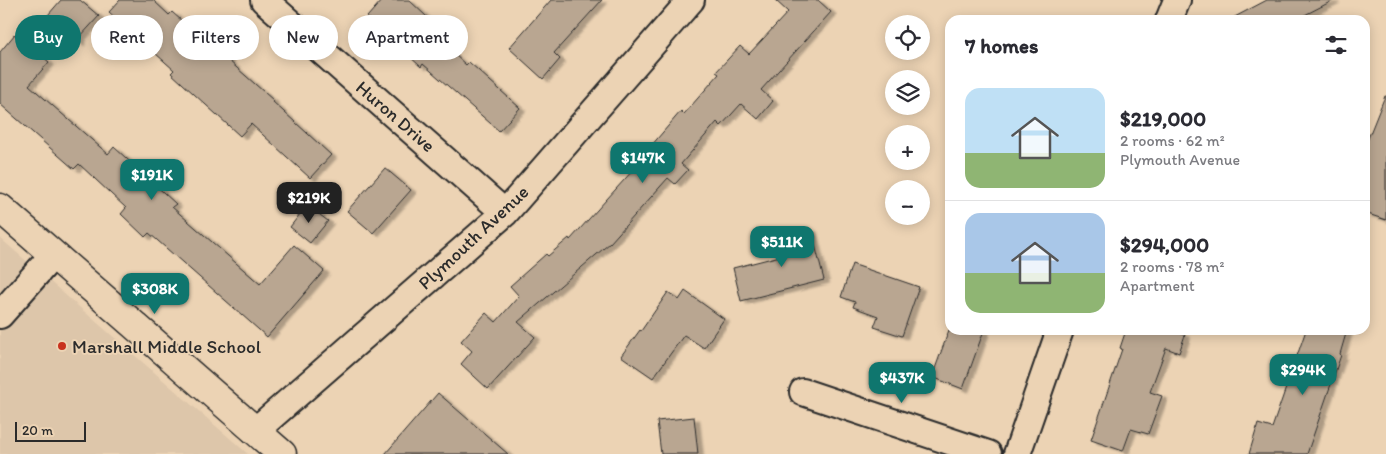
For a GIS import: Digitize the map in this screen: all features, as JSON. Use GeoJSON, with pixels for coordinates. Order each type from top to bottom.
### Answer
{"type":"FeatureCollection","features":[{"type":"Feature","properties":{"kind":"street","name":"Plymouth Avenue"},"geometry":{"type":"LineString","coordinates":[[255,431],[505,213],[691,0]]}},
{"type":"Feature","properties":{"kind":"street"},"geometry":{"type":"LineString","coordinates":[[1171,15],[1177,0]]}},
{"type":"Feature","properties":{"kind":"street","name":"Huron Drive"},"geometry":{"type":"LineString","coordinates":[[273,3],[505,213]]}},
{"type":"Feature","properties":{"kind":"street"},"geometry":{"type":"LineString","coordinates":[[0,208],[282,454]]}},
{"type":"Feature","properties":{"kind":"street"},"geometry":{"type":"LineString","coordinates":[[0,315],[53,255]]}},
{"type":"Feature","properties":{"kind":"street"},"geometry":{"type":"LineString","coordinates":[[1017,454],[1058,335]]}},
{"type":"Feature","properties":{"kind":"street"},"geometry":{"type":"LineString","coordinates":[[803,392],[988,454]]}},
{"type":"Feature","properties":{"kind":"shaded area","name":"Marshall Middle School"},"geometry":{"type":"Polygon","coordinates":[[[0,238],[248,454],[0,454],[0,238]]]}},
{"type":"Feature","properties":{"kind":"building"},"geometry":{"type":"Polygon","coordinates":[[[61,0],[80,0],[98,15],[91,15],[91,25],[81,36],[81,15],[48,15],[61,0]]]}},
{"type":"Feature","properties":{"kind":"building"},"geometry":{"type":"Polygon","coordinates":[[[120,0],[153,0],[169,15],[172,12],[175,15],[173,15],[173,60],[228,60],[331,155],[310,178],[251,124],[240,136],[171,73],[174,70],[163,60],[163,15],[112,15],[109,12],[120,0]]]}},
{"type":"Feature","properties":{"kind":"building"},"geometry":{"type":"Polygon","coordinates":[[[382,0],[409,0],[425,15],[369,15],[382,0]]]}},
{"type":"Feature","properties":{"kind":"building"},"geometry":{"type":"Polygon","coordinates":[[[551,0],[602,0],[554,53],[560,59],[543,79],[509,48],[551,0]]]}},
{"type":"Feature","properties":{"kind":"building"},"geometry":{"type":"Polygon","coordinates":[[[775,0],[818,0],[831,12],[761,90],[773,101],[758,119],[741,104],[721,126],[717,122],[681,164],[688,170],[675,184],[668,178],[610,243],[518,322],[535,337],[488,389],[461,364],[472,351],[461,341],[486,313],[496,322],[519,296],[510,286],[546,254],[548,256],[569,238],[570,240],[634,169],[633,167],[681,111],[684,114],[719,74],[716,72],[740,46],[749,54],[788,12],[775,0]]]}},
{"type":"Feature","properties":{"kind":"building"},"geometry":{"type":"Polygon","coordinates":[[[1267,0],[1334,0],[1305,15],[1238,15],[1267,0]]]}},
{"type":"Feature","properties":{"kind":"building"},"geometry":{"type":"Polygon","coordinates":[[[15,34],[15,60],[47,60],[49,62],[29,85],[108,154],[114,147],[176,204],[172,207],[260,284],[294,245],[324,271],[267,337],[149,233],[145,237],[121,214],[126,208],[79,164],[74,169],[0,104],[0,52],[15,34]]]}},
{"type":"Feature","properties":{"kind":"building"},"geometry":{"type":"Polygon","coordinates":[[[413,60],[461,60],[466,65],[469,62],[520,108],[499,131],[423,64],[421,67],[413,60]]]}},
{"type":"Feature","properties":{"kind":"building"},"geometry":{"type":"Polygon","coordinates":[[[1386,96],[1386,220],[1370,215],[1370,134],[1386,96]]]}},
{"type":"Feature","properties":{"kind":"building"},"geometry":{"type":"Polygon","coordinates":[[[385,168],[411,190],[373,233],[347,211],[385,168]]]}},
{"type":"Feature","properties":{"kind":"building"},"geometry":{"type":"Polygon","coordinates":[[[307,205],[328,221],[310,243],[290,227],[307,205]]]}},
{"type":"Feature","properties":{"kind":"building"},"geometry":{"type":"Polygon","coordinates":[[[811,229],[824,280],[741,301],[733,268],[780,256],[776,238],[811,229]]]}},
{"type":"Feature","properties":{"kind":"building"},"geometry":{"type":"Polygon","coordinates":[[[852,264],[919,287],[902,336],[874,327],[878,316],[853,307],[855,302],[841,297],[852,264]]]}},
{"type":"Feature","properties":{"kind":"building"},"geometry":{"type":"Polygon","coordinates":[[[685,291],[724,319],[704,348],[684,335],[653,378],[621,356],[668,292],[679,300],[685,291]]]}},
{"type":"Feature","properties":{"kind":"building"},"geometry":{"type":"Polygon","coordinates":[[[947,335],[982,335],[963,389],[932,377],[947,335]]]}},
{"type":"Feature","properties":{"kind":"building"},"geometry":{"type":"Polygon","coordinates":[[[1124,335],[1185,335],[1179,353],[1166,348],[1150,392],[1162,396],[1148,434],[1131,429],[1123,451],[1091,440],[1122,349],[1120,348],[1124,335]]]}},
{"type":"Feature","properties":{"kind":"building"},"geometry":{"type":"Polygon","coordinates":[[[1304,335],[1346,335],[1341,355],[1307,454],[1249,454],[1258,424],[1272,428],[1304,335]]]}},
{"type":"Feature","properties":{"kind":"building"},"geometry":{"type":"Polygon","coordinates":[[[438,393],[508,454],[385,454],[438,393]]]}},
{"type":"Feature","properties":{"kind":"building"},"geometry":{"type":"Polygon","coordinates":[[[694,417],[698,454],[661,454],[657,421],[694,417]]]}},
{"type":"Feature","properties":{"kind":"place","name":"Marshall Middle School"},"geometry":{"type":"Point","coordinates":[62,346]}}]}
